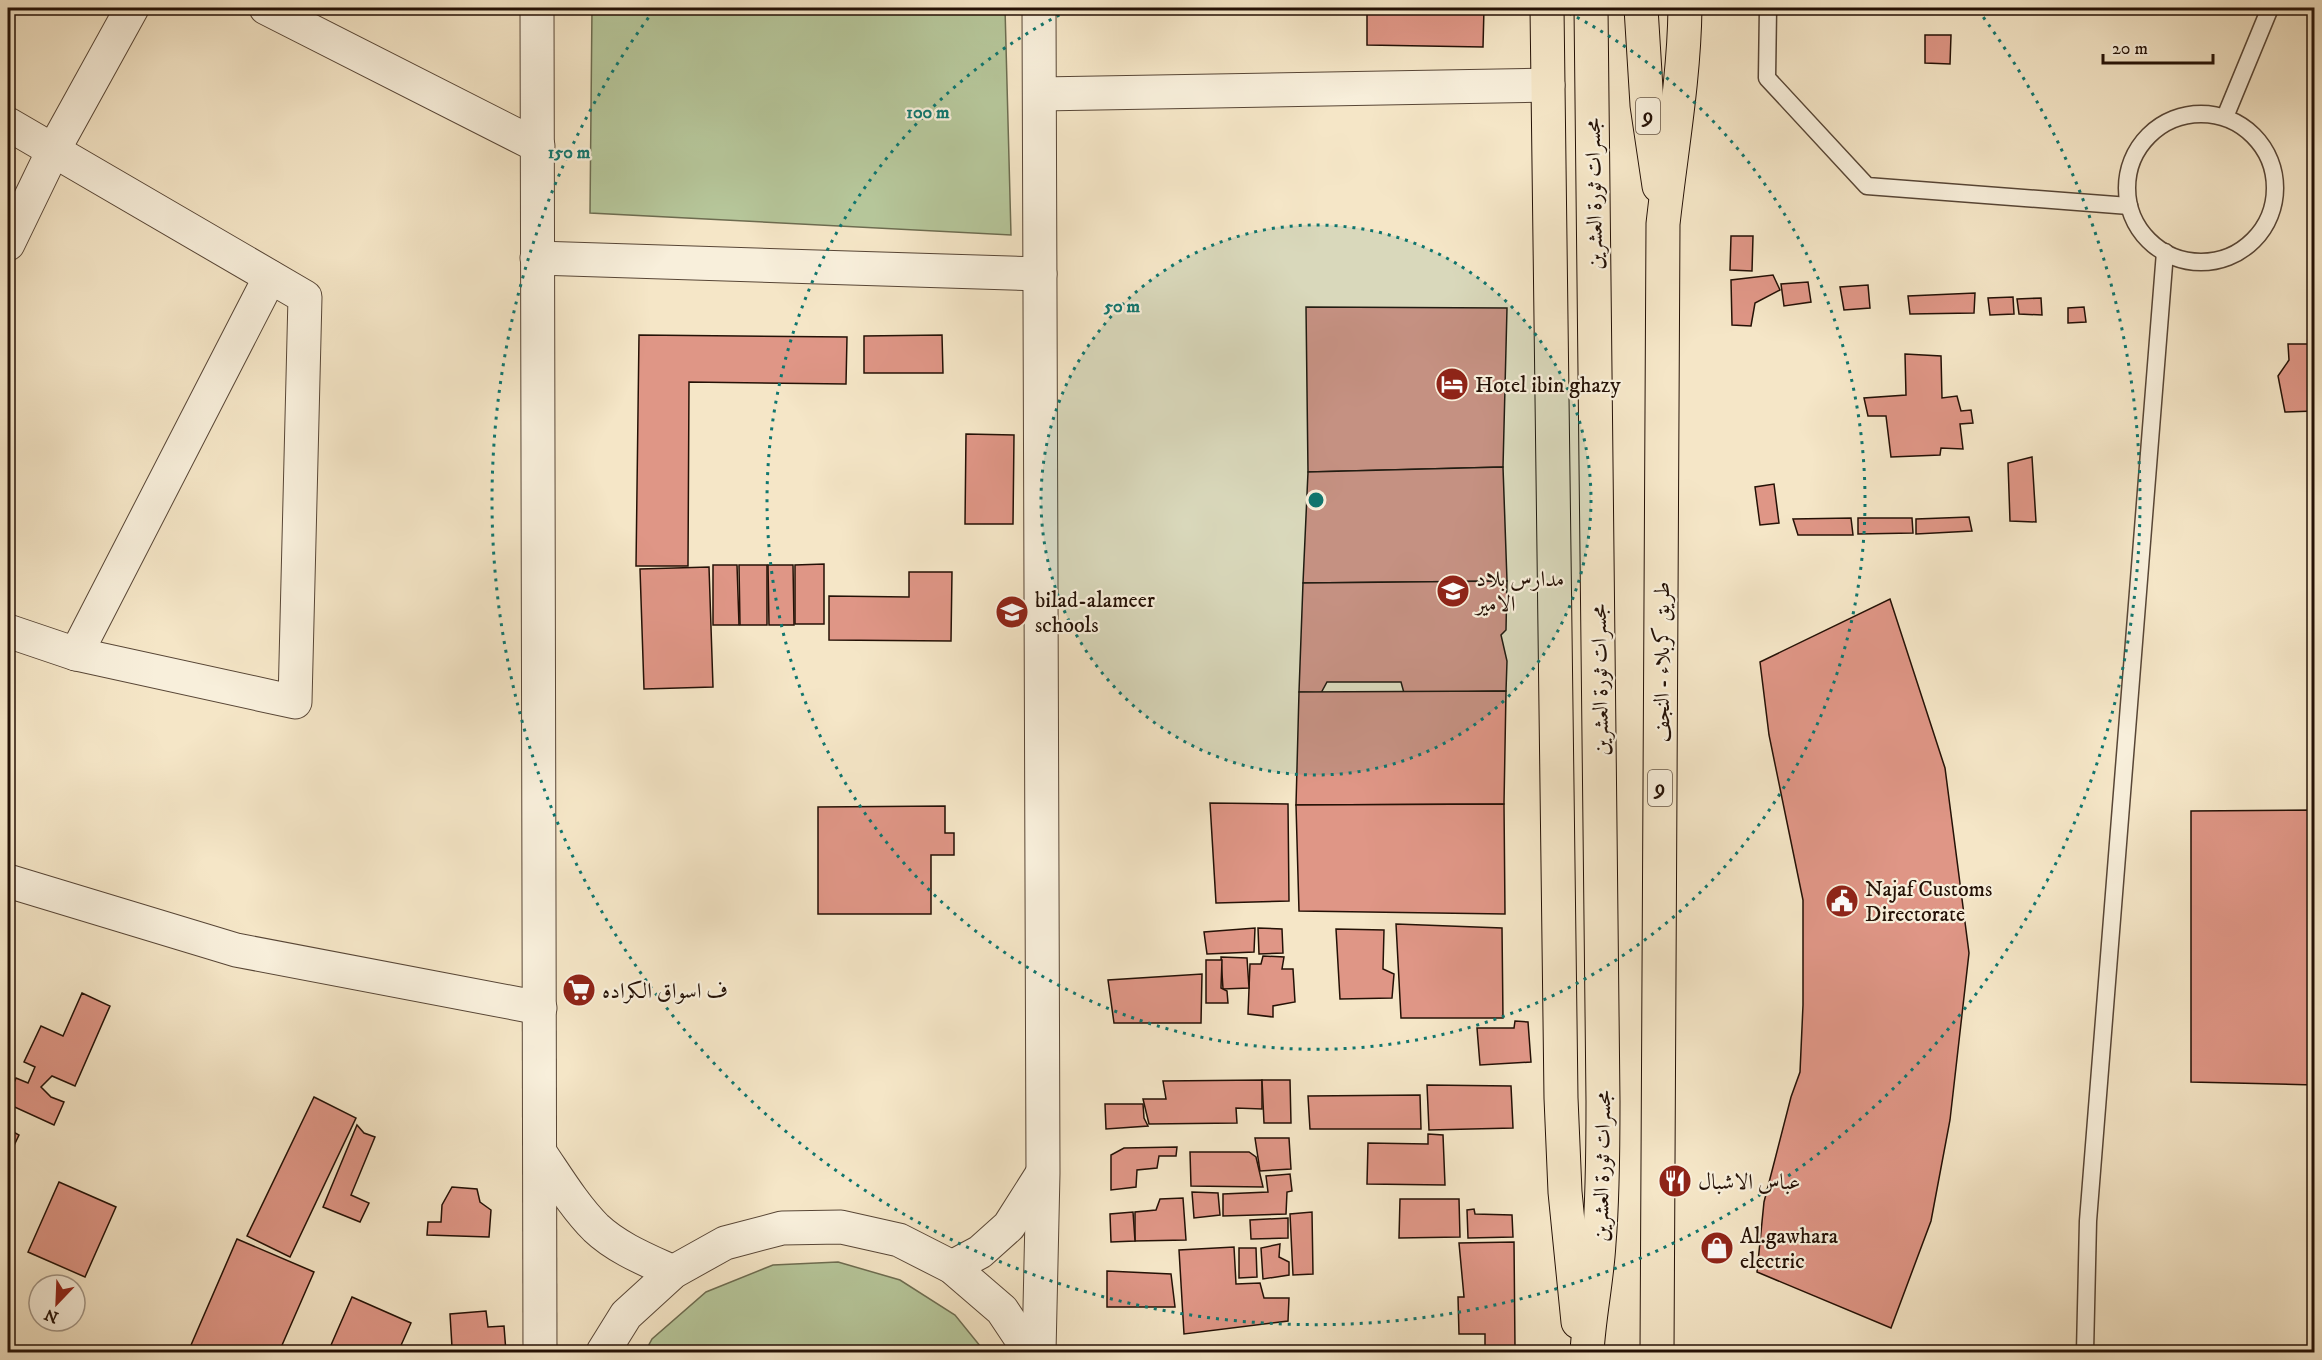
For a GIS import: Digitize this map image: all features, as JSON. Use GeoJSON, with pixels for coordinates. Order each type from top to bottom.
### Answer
{"type":"FeatureCollection","features":[{"type":"Feature","properties":{"kind":"highway"},"geometry":{"type":"LineString","coordinates":[[1547,8],[1561,1098],[1565,1192],[1580,1353]]}},
{"type":"Feature","properties":{"kind":"highway","name":"مجسرات ثورة العشرين"},"geometry":{"type":"LineString","coordinates":[[1587,1353],[1599,1242],[1603,1101],[1591,8]]}},
{"type":"Feature","properties":{"kind":"highway","name":"9"},"geometry":{"type":"LineString","coordinates":[[1641,8],[1647,105],[1663,224]]}},
{"type":"Feature","properties":{"kind":"highway"},"geometry":{"type":"LineString","coordinates":[[1663,224],[1680,107],[1685,48],[1685,8]]}},
{"type":"Feature","properties":{"kind":"highway","name":"طريق کربلاء - النجف"},"geometry":{"type":"LineString","coordinates":[[1657,1353],[1663,224]]}},
{"type":"Feature","properties":{"kind":"street"},"geometry":{"type":"LineString","coordinates":[[8,244],[53,151],[132,8]]}},
{"type":"Feature","properties":{"kind":"street"},"geometry":{"type":"LineString","coordinates":[[266,8],[538,146]]}},
{"type":"Feature","properties":{"kind":"street"},"geometry":{"type":"LineString","coordinates":[[537,8],[540,1353]]}},
{"type":"Feature","properties":{"kind":"street"},"geometry":{"type":"LineString","coordinates":[[1039,8],[1043,1173],[1039,1353]]}},
{"type":"Feature","properties":{"kind":"street"},"geometry":{"type":"LineString","coordinates":[[1040,94],[1548,85]]}},
{"type":"Feature","properties":{"kind":"street"},"geometry":{"type":"LineString","coordinates":[[8,124],[305,297],[295,702],[76,654],[8,631]]}},
{"type":"Feature","properties":{"kind":"street"},"geometry":{"type":"LineString","coordinates":[[537,258],[1040,274]]}},
{"type":"Feature","properties":{"kind":"street"},"geometry":{"type":"LineString","coordinates":[[76,654],[270,277]]}},
{"type":"Feature","properties":{"kind":"street"},"geometry":{"type":"LineString","coordinates":[[8,880],[236,950],[540,1008]]}},
{"type":"Feature","properties":{"kind":"street"},"geometry":{"type":"LineString","coordinates":[[541,1154],[597,1229],[634,1253],[673,1272]]}},
{"type":"Feature","properties":{"kind":"street"},"geometry":{"type":"LineString","coordinates":[[952,1267],[980,1252],[1010,1226],[1043,1173]]}},
{"type":"Feature","properties":{"kind":"street"},"geometry":{"type":"LineString","coordinates":[[603,1353],[626,1315],[673,1272],[725,1243],[782,1228],[841,1227],[899,1240],[952,1267],[1002,1310],[1030,1353]]}},
{"type":"Feature","properties":{"kind":"lane"},"geometry":{"type":"LineString","coordinates":[[1768,8],[1767,78],[1867,186],[2129,206]]}},
{"type":"Feature","properties":{"kind":"lane"},"geometry":{"type":"LineString","coordinates":[[2225,117],[2270,8]]}},
{"type":"Feature","properties":{"kind":"lane"},"geometry":{"type":"LineString","coordinates":[[2203,114],[2225,117],[2247,129],[2264,147],[2274,170],[2276,194],[2270,218],[2256,239],[2236,254],[2213,261],[2188,261],[2165,252],[2149,240],[2137,225],[2129,206],[2127,184],[2132,162],[2143,142],[2159,126],[2180,117],[2203,114]]}},
{"type":"Feature","properties":{"kind":"lane"},"geometry":{"type":"LineString","coordinates":[[2085,1353],[2088,1221],[2165,252]]}},
{"type":"Feature","properties":{"kind":"green space"},"geometry":{"type":"Polygon","coordinates":[[[592,8],[1005,8],[1011,235],[590,213],[592,8]]]}},
{"type":"Feature","properties":{"kind":"green space"},"geometry":{"type":"Polygon","coordinates":[[[838,1262],[900,1280],[955,1315],[985,1352],[645,1352],[652,1339],[706,1292],[773,1265],[838,1262]]]}},
{"type":"Feature","properties":{"kind":"building"},"geometry":{"type":"Polygon","coordinates":[[[1367,8],[1484,8],[1483,47],[1367,45],[1367,8]]]}},
{"type":"Feature","properties":{"kind":"building"},"geometry":{"type":"Polygon","coordinates":[[[1925,35],[1951,35],[1950,64],[1925,63],[1925,35]]]}},
{"type":"Feature","properties":{"kind":"building"},"geometry":{"type":"Polygon","coordinates":[[[1731,236],[1753,236],[1752,271],[1730,270],[1731,236]]]}},
{"type":"Feature","properties":{"kind":"building"},"geometry":{"type":"Polygon","coordinates":[[[1773,275],[1780,290],[1755,303],[1751,326],[1732,325],[1731,280],[1773,275]]]}},
{"type":"Feature","properties":{"kind":"building"},"geometry":{"type":"Polygon","coordinates":[[[1808,282],[1811,302],[1784,306],[1781,284],[1808,282]]]}},
{"type":"Feature","properties":{"kind":"building"},"geometry":{"type":"Polygon","coordinates":[[[1868,285],[1870,308],[1844,310],[1840,287],[1868,285]]]}},
{"type":"Feature","properties":{"kind":"building"},"geometry":{"type":"Polygon","coordinates":[[[1975,293],[1974,313],[1910,314],[1908,296],[1975,293]]]}},
{"type":"Feature","properties":{"kind":"building"},"geometry":{"type":"Polygon","coordinates":[[[2013,297],[2014,314],[1990,315],[1988,298],[2013,297]]]}},
{"type":"Feature","properties":{"kind":"building"},"geometry":{"type":"Polygon","coordinates":[[[2041,298],[2042,315],[2019,314],[2017,299],[2041,298]]]}},
{"type":"Feature","properties":{"kind":"building"},"geometry":{"type":"Polygon","coordinates":[[[1306,307],[1507,308],[1503,467],[1308,472],[1306,307]]]}},
{"type":"Feature","properties":{"kind":"building"},"geometry":{"type":"Polygon","coordinates":[[[2084,307],[2086,322],[2068,323],[2068,308],[2084,307]]]}},
{"type":"Feature","properties":{"kind":"building"},"geometry":{"type":"Polygon","coordinates":[[[639,335],[847,337],[846,384],[689,382],[688,566],[636,566],[639,335]]]}},
{"type":"Feature","properties":{"kind":"building"},"geometry":{"type":"Polygon","coordinates":[[[942,335],[943,373],[864,373],[864,336],[942,335]]]}},
{"type":"Feature","properties":{"kind":"building"},"geometry":{"type":"Polygon","coordinates":[[[2288,344],[2314,344],[2314,411],[2285,412],[2278,376],[2289,360],[2288,344]]]}},
{"type":"Feature","properties":{"kind":"building"},"geometry":{"type":"Polygon","coordinates":[[[1905,354],[1941,356],[1942,398],[1957,396],[1961,411],[1971,410],[1973,423],[1960,424],[1963,449],[1941,448],[1940,455],[1891,457],[1886,416],[1868,416],[1864,398],[1906,395],[1905,354]]]}},
{"type":"Feature","properties":{"kind":"building"},"geometry":{"type":"Polygon","coordinates":[[[966,434],[1014,435],[1013,524],[965,524],[966,434]]]}},
{"type":"Feature","properties":{"kind":"building"},"geometry":{"type":"Polygon","coordinates":[[[2032,457],[2036,522],[2010,521],[2008,463],[2032,457]]]}},
{"type":"Feature","properties":{"kind":"building"},"geometry":{"type":"Polygon","coordinates":[[[1503,467],[1507,581],[1303,583],[1308,472],[1503,467]]]}},
{"type":"Feature","properties":{"kind":"building"},"geometry":{"type":"Polygon","coordinates":[[[1774,484],[1779,523],[1760,525],[1755,487],[1774,484]]]}},
{"type":"Feature","properties":{"kind":"building"},"geometry":{"type":"Polygon","coordinates":[[[1969,517],[1972,531],[1916,534],[1916,519],[1969,517]]]}},
{"type":"Feature","properties":{"kind":"building"},"geometry":{"type":"Polygon","coordinates":[[[1851,518],[1853,535],[1798,535],[1793,519],[1851,518]]]}},
{"type":"Feature","properties":{"kind":"building"},"geometry":{"type":"Polygon","coordinates":[[[1858,518],[1912,518],[1913,533],[1858,534],[1858,518]]]}},
{"type":"Feature","properties":{"kind":"building"},"geometry":{"type":"Polygon","coordinates":[[[824,564],[824,624],[795,624],[795,565],[824,564]]]}},
{"type":"Feature","properties":{"kind":"building"},"geometry":{"type":"Polygon","coordinates":[[[713,565],[737,565],[739,625],[713,625],[713,565]]]}},
{"type":"Feature","properties":{"kind":"building"},"geometry":{"type":"Polygon","coordinates":[[[739,565],[767,565],[767,625],[740,625],[739,565]]]}},
{"type":"Feature","properties":{"kind":"building"},"geometry":{"type":"Polygon","coordinates":[[[768,565],[793,565],[794,625],[769,625],[768,565]]]}},
{"type":"Feature","properties":{"kind":"building"},"geometry":{"type":"Polygon","coordinates":[[[709,567],[713,687],[644,689],[640,569],[709,567]]]}},
{"type":"Feature","properties":{"kind":"building"},"geometry":{"type":"Polygon","coordinates":[[[909,572],[952,572],[951,641],[829,640],[829,596],[909,597],[909,572]]]}},
{"type":"Feature","properties":{"kind":"building"},"geometry":{"type":"Polygon","coordinates":[[[1507,581],[1506,630],[1501,635],[1507,661],[1506,691],[1404,693],[1401,682],[1327,682],[1321,693],[1299,692],[1303,583],[1507,581]]]}},
{"type":"Feature","properties":{"kind":"building"},"geometry":{"type":"Polygon","coordinates":[[[1890,599],[1945,768],[1969,953],[1950,1120],[1931,1221],[1891,1328],[1757,1272],[1764,1202],[1791,1097],[1800,1072],[1803,1005],[1803,900],[1769,735],[1760,662],[1890,599]]]}},
{"type":"Feature","properties":{"kind":"building"},"geometry":{"type":"Polygon","coordinates":[[[1506,691],[1504,804],[1296,805],[1299,692],[1506,691]]]}},
{"type":"Feature","properties":{"kind":"building"},"geometry":{"type":"Polygon","coordinates":[[[1210,803],[1288,804],[1289,901],[1216,903],[1210,803]]]}},
{"type":"Feature","properties":{"kind":"building"},"geometry":{"type":"Polygon","coordinates":[[[1504,804],[1505,914],[1299,911],[1296,805],[1504,804]]]}},
{"type":"Feature","properties":{"kind":"building"},"geometry":{"type":"Polygon","coordinates":[[[945,806],[945,833],[954,833],[954,855],[931,855],[931,914],[818,914],[818,807],[945,806]]]}},
{"type":"Feature","properties":{"kind":"building"},"geometry":{"type":"Polygon","coordinates":[[[2314,810],[2314,1085],[2191,1082],[2191,811],[2314,810]]]}},
{"type":"Feature","properties":{"kind":"building"},"geometry":{"type":"Polygon","coordinates":[[[1396,924],[1502,928],[1503,1018],[1401,1018],[1396,924]]]}},
{"type":"Feature","properties":{"kind":"building"},"geometry":{"type":"Polygon","coordinates":[[[1255,928],[1254,952],[1207,954],[1204,932],[1255,928]]]}},
{"type":"Feature","properties":{"kind":"building"},"geometry":{"type":"Polygon","coordinates":[[[1258,928],[1282,929],[1283,953],[1259,954],[1258,928]]]}},
{"type":"Feature","properties":{"kind":"building"},"geometry":{"type":"Polygon","coordinates":[[[1336,929],[1384,930],[1383,969],[1394,974],[1392,998],[1340,999],[1336,929]]]}},
{"type":"Feature","properties":{"kind":"building"},"geometry":{"type":"Polygon","coordinates":[[[1263,956],[1284,957],[1282,969],[1293,969],[1295,1002],[1273,1006],[1273,1017],[1248,1014],[1250,964],[1261,964],[1263,956]]]}},
{"type":"Feature","properties":{"kind":"building"},"geometry":{"type":"Polygon","coordinates":[[[1221,957],[1247,958],[1249,988],[1223,989],[1221,957]]]}},
{"type":"Feature","properties":{"kind":"building"},"geometry":{"type":"Polygon","coordinates":[[[1206,960],[1222,960],[1221,988],[1227,991],[1228,1003],[1206,1003],[1206,960]]]}},
{"type":"Feature","properties":{"kind":"building"},"geometry":{"type":"Polygon","coordinates":[[[1202,974],[1201,1023],[1114,1023],[1108,980],[1202,974]]]}},
{"type":"Feature","properties":{"kind":"building"},"geometry":{"type":"Polygon","coordinates":[[[82,993],[110,1006],[75,1086],[52,1076],[41,1087],[51,1097],[64,1102],[54,1125],[8,1104],[8,1097],[16,1078],[28,1083],[35,1067],[24,1062],[41,1026],[63,1036],[82,993]]]}},
{"type":"Feature","properties":{"kind":"building"},"geometry":{"type":"Polygon","coordinates":[[[1515,1021],[1528,1022],[1531,1062],[1480,1065],[1477,1028],[1514,1028],[1515,1021]]]}},
{"type":"Feature","properties":{"kind":"building"},"geometry":{"type":"Polygon","coordinates":[[[1262,1080],[1262,1109],[1236,1108],[1237,1123],[1149,1124],[1143,1099],[1166,1099],[1163,1081],[1262,1080]]]}},
{"type":"Feature","properties":{"kind":"building"},"geometry":{"type":"Polygon","coordinates":[[[1262,1080],[1290,1080],[1291,1123],[1264,1123],[1262,1080]]]}},
{"type":"Feature","properties":{"kind":"building"},"geometry":{"type":"Polygon","coordinates":[[[1427,1085],[1511,1086],[1513,1128],[1429,1130],[1427,1085]]]}},
{"type":"Feature","properties":{"kind":"building"},"geometry":{"type":"Polygon","coordinates":[[[1420,1095],[1421,1129],[1310,1129],[1308,1096],[1420,1095]]]}},
{"type":"Feature","properties":{"kind":"building"},"geometry":{"type":"Polygon","coordinates":[[[314,1097],[356,1118],[290,1257],[247,1236],[314,1097]]]}},
{"type":"Feature","properties":{"kind":"building"},"geometry":{"type":"Polygon","coordinates":[[[1105,1104],[1143,1104],[1144,1118],[1148,1126],[1106,1129],[1105,1104]]]}},
{"type":"Feature","properties":{"kind":"building"},"geometry":{"type":"Polygon","coordinates":[[[357,1125],[364,1133],[375,1137],[351,1195],[369,1203],[360,1222],[323,1207],[357,1125]]]}},
{"type":"Feature","properties":{"kind":"building"},"geometry":{"type":"Polygon","coordinates":[[[8,1129],[19,1135],[8,1158],[8,1129]]]}},
{"type":"Feature","properties":{"kind":"building"},"geometry":{"type":"Polygon","coordinates":[[[1428,1134],[1443,1135],[1445,1185],[1367,1184],[1368,1143],[1428,1144],[1428,1134]]]}},
{"type":"Feature","properties":{"kind":"building"},"geometry":{"type":"Polygon","coordinates":[[[1255,1138],[1289,1138],[1291,1169],[1260,1171],[1255,1138]]]}},
{"type":"Feature","properties":{"kind":"building"},"geometry":{"type":"Polygon","coordinates":[[[1177,1147],[1176,1156],[1159,1156],[1157,1168],[1137,1170],[1136,1187],[1111,1190],[1111,1155],[1124,1148],[1177,1147]]]}},
{"type":"Feature","properties":{"kind":"building"},"geometry":{"type":"Polygon","coordinates":[[[1190,1152],[1249,1152],[1256,1157],[1263,1187],[1191,1186],[1190,1152]]]}},
{"type":"Feature","properties":{"kind":"building"},"geometry":{"type":"Polygon","coordinates":[[[1290,1174],[1292,1191],[1287,1192],[1286,1214],[1223,1216],[1223,1194],[1268,1192],[1266,1176],[1290,1174]]]}},
{"type":"Feature","properties":{"kind":"building"},"geometry":{"type":"Polygon","coordinates":[[[59,1182],[116,1207],[87,1273],[76,1273],[28,1252],[59,1182]]]}},
{"type":"Feature","properties":{"kind":"building"},"geometry":{"type":"Polygon","coordinates":[[[452,1187],[477,1189],[480,1202],[491,1210],[489,1237],[427,1235],[428,1222],[441,1222],[442,1205],[452,1187]]]}},
{"type":"Feature","properties":{"kind":"building"},"geometry":{"type":"Polygon","coordinates":[[[1192,1192],[1218,1193],[1220,1215],[1194,1218],[1192,1192]]]}},
{"type":"Feature","properties":{"kind":"building"},"geometry":{"type":"Polygon","coordinates":[[[1183,1198],[1186,1240],[1135,1241],[1135,1212],[1156,1210],[1160,1199],[1183,1198]]]}},
{"type":"Feature","properties":{"kind":"building"},"geometry":{"type":"Polygon","coordinates":[[[1400,1199],[1459,1199],[1460,1237],[1399,1238],[1400,1199]]]}},
{"type":"Feature","properties":{"kind":"building"},"geometry":{"type":"Polygon","coordinates":[[[1474,1209],[1475,1214],[1512,1215],[1513,1237],[1468,1238],[1467,1210],[1474,1209]]]}},
{"type":"Feature","properties":{"kind":"building"},"geometry":{"type":"Polygon","coordinates":[[[1133,1212],[1135,1241],[1111,1242],[1110,1214],[1133,1212]]]}},
{"type":"Feature","properties":{"kind":"building"},"geometry":{"type":"Polygon","coordinates":[[[1312,1212],[1313,1274],[1293,1275],[1290,1214],[1312,1212]]]}},
{"type":"Feature","properties":{"kind":"building"},"geometry":{"type":"Polygon","coordinates":[[[1288,1218],[1288,1238],[1251,1239],[1250,1220],[1288,1218]]]}},
{"type":"Feature","properties":{"kind":"building"},"geometry":{"type":"Polygon","coordinates":[[[237,1239],[314,1272],[279,1352],[188,1352],[237,1239]]]}},
{"type":"Feature","properties":{"kind":"building"},"geometry":{"type":"Polygon","coordinates":[[[1514,1242],[1515,1348],[1485,1349],[1485,1334],[1459,1334],[1458,1297],[1464,1297],[1459,1243],[1514,1242]]]}},
{"type":"Feature","properties":{"kind":"building"},"geometry":{"type":"Polygon","coordinates":[[[1280,1244],[1279,1257],[1289,1262],[1289,1275],[1263,1279],[1261,1248],[1280,1244]]]}},
{"type":"Feature","properties":{"kind":"building"},"geometry":{"type":"Polygon","coordinates":[[[1234,1247],[1236,1284],[1260,1283],[1264,1298],[1289,1298],[1288,1321],[1184,1334],[1179,1250],[1234,1247]]]}},
{"type":"Feature","properties":{"kind":"building"},"geometry":{"type":"Polygon","coordinates":[[[1239,1248],[1256,1248],[1257,1277],[1239,1278],[1239,1248]]]}},
{"type":"Feature","properties":{"kind":"building"},"geometry":{"type":"Polygon","coordinates":[[[1107,1271],[1171,1274],[1175,1307],[1107,1307],[1107,1271]]]}},
{"type":"Feature","properties":{"kind":"building"},"geometry":{"type":"Polygon","coordinates":[[[352,1297],[411,1323],[398,1352],[328,1352],[352,1297]]]}},
{"type":"Feature","properties":{"kind":"building"},"geometry":{"type":"Polygon","coordinates":[[[486,1311],[488,1327],[504,1326],[506,1352],[462,1352],[452,1347],[450,1314],[486,1311]]]}},
{"type":"Feature","properties":{"kind":"place","name":"Hotel ibin ghazy"},"geometry":{"type":"Point","coordinates":[1452,384]}},
{"type":"Feature","properties":{"kind":"place","name":"مدارس بلاد الامير"},"geometry":{"type":"Point","coordinates":[1453,591]}},
{"type":"Feature","properties":{"kind":"place","name":"bilad-alameer schools"},"geometry":{"type":"Point","coordinates":[1012,612]}},
{"type":"Feature","properties":{"kind":"place","name":"Najaf Customs Directorate"},"geometry":{"type":"Point","coordinates":[1842,901]}},
{"type":"Feature","properties":{"kind":"place","name":"ف اسواق الكراده"},"geometry":{"type":"Point","coordinates":[579,990]}},
{"type":"Feature","properties":{"kind":"place","name":"عباس الاشبال"},"geometry":{"type":"Point","coordinates":[1675,1181]}},
{"type":"Feature","properties":{"kind":"place","name":"Al.gawhara electric"},"geometry":{"type":"Point","coordinates":[1717,1248]}}]}
